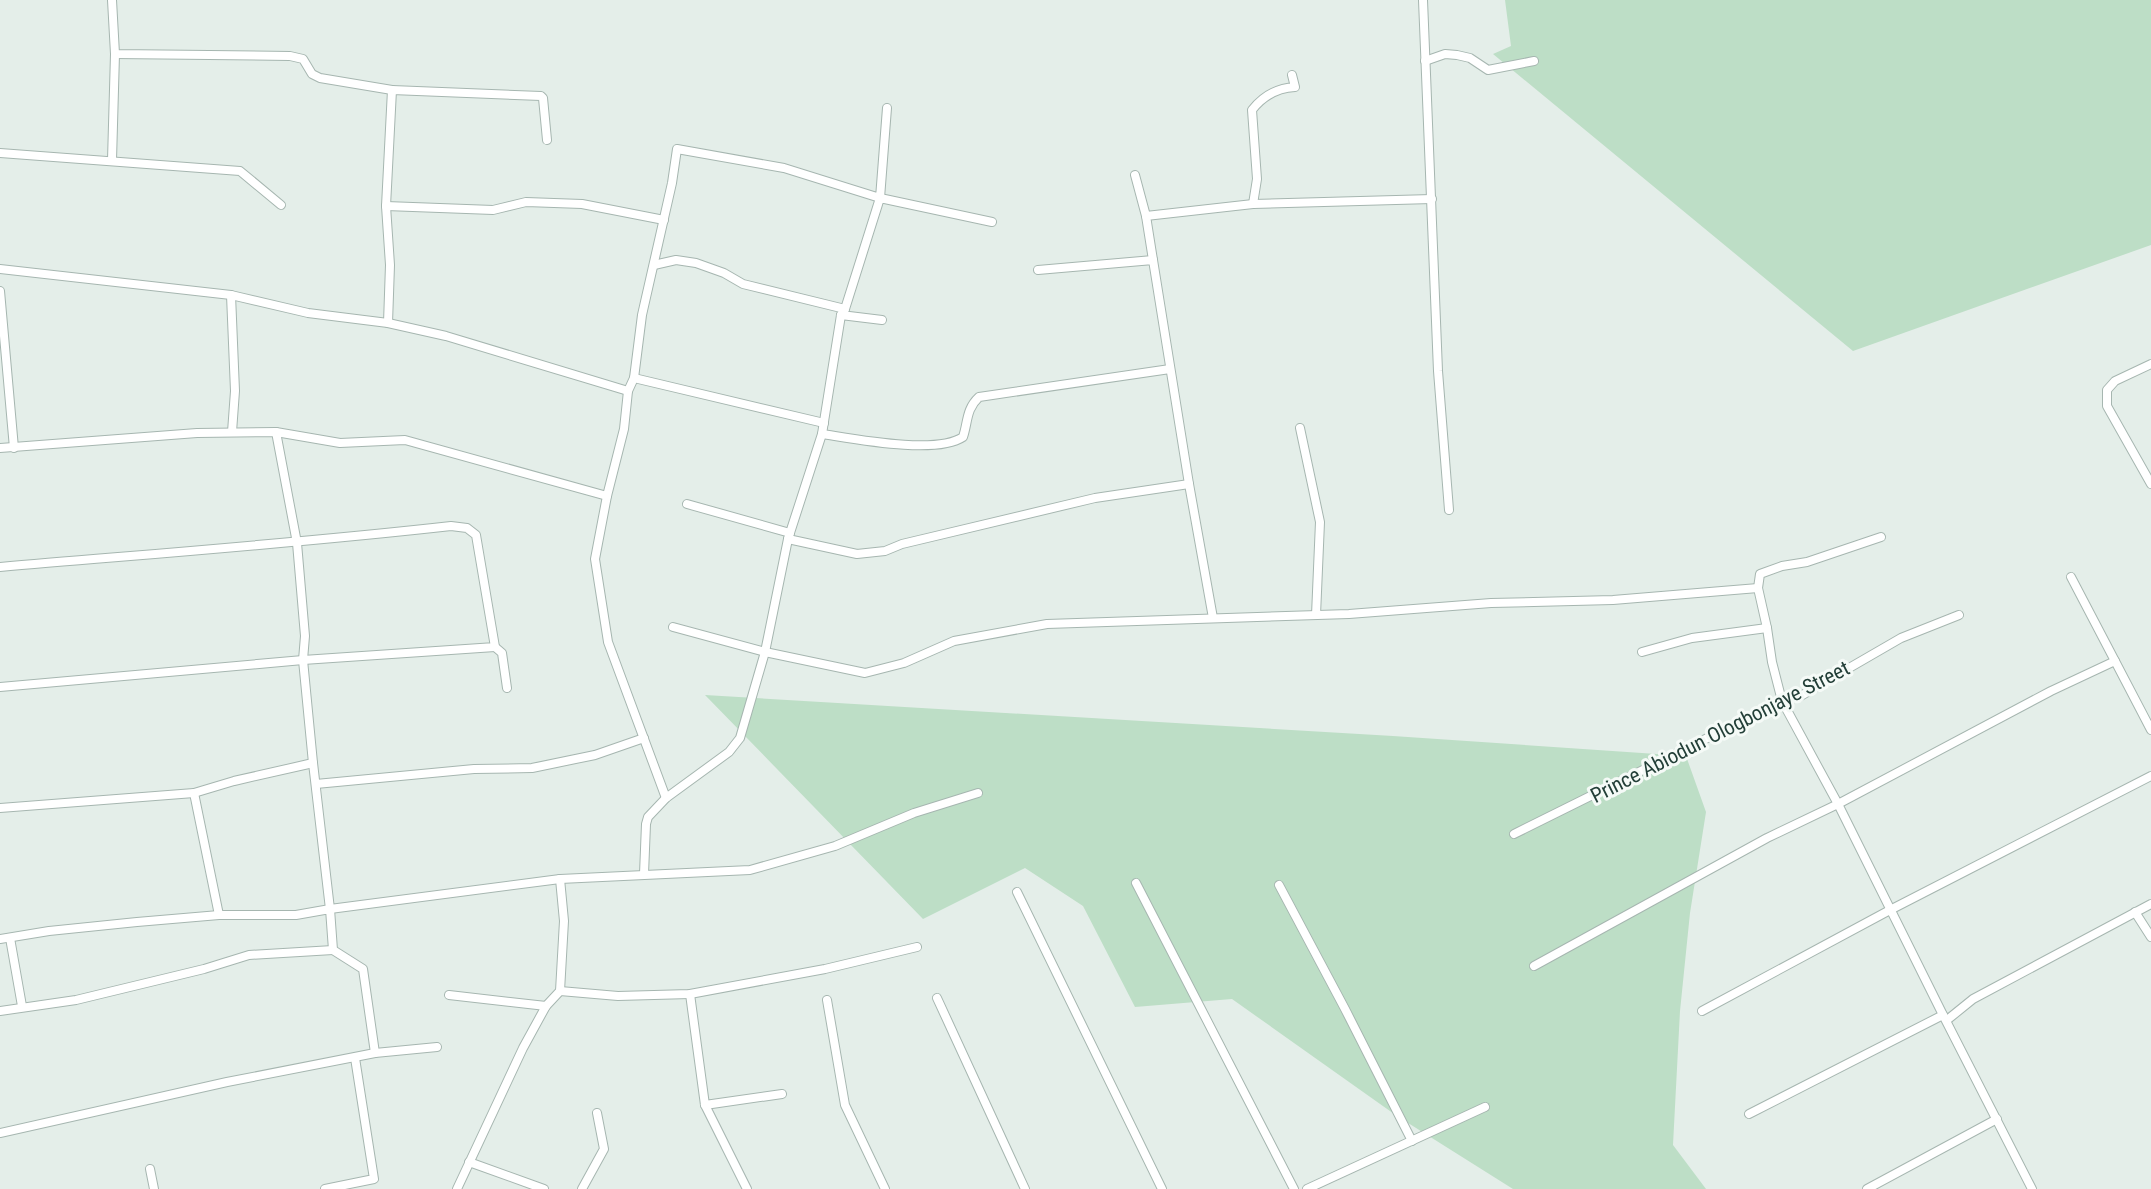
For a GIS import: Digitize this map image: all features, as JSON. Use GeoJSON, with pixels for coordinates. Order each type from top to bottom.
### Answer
{"type":"FeatureCollection","features":[{"type":"Feature","properties":{"kind":"street"},"geometry":{"type":"LineString","coordinates":[[112,0],[115,54],[112,160]]}},
{"type":"Feature","properties":{"kind":"street"},"geometry":{"type":"LineString","coordinates":[[1423,0],[1438,371],[1449,510]]}},
{"type":"Feature","properties":{"kind":"street"},"geometry":{"type":"LineString","coordinates":[[115,54],[290,56],[303,59],[312,74],[320,78],[392,90],[541,96],[547,140]]}},
{"type":"Feature","properties":{"kind":"street"},"geometry":{"type":"LineString","coordinates":[[1425,61],[1445,54],[1457,55],[1470,58],[1488,70],[1534,61]]}},
{"type":"Feature","properties":{"kind":"street"},"geometry":{"type":"LineString","coordinates":[[1253,204],[1257,180],[1252,110],[1270,93],[1295,87],[1293,75]]}},
{"type":"Feature","properties":{"kind":"street"},"geometry":{"type":"LineString","coordinates":[[388,323],[390,265],[386,206],[392,90]]}},
{"type":"Feature","properties":{"kind":"street"},"geometry":{"type":"LineString","coordinates":[[644,874],[648,817],[666,798],[736,745],[740,738],[765,652],[789,536],[822,434],[843,312],[880,198],[887,108]]}},
{"type":"Feature","properties":{"kind":"street"},"geometry":{"type":"LineString","coordinates":[[666,798],[609,642],[595,559],[607,496],[624,429],[628,391],[634,378],[642,315],[664,220],[676,149],[783,168],[880,198],[992,222]]}},
{"type":"Feature","properties":{"kind":"street"},"geometry":{"type":"LineString","coordinates":[[0,153],[240,171],[281,205]]}},
{"type":"Feature","properties":{"kind":"street"},"geometry":{"type":"LineString","coordinates":[[1135,175],[1146,216],[1213,618]]}},
{"type":"Feature","properties":{"kind":"street"},"geometry":{"type":"LineString","coordinates":[[1146,216],[1253,204],[1432,199]]}},
{"type":"Feature","properties":{"kind":"street"},"geometry":{"type":"LineString","coordinates":[[386,206],[493,210],[526,202],[582,204],[664,220]]}},
{"type":"Feature","properties":{"kind":"street"},"geometry":{"type":"LineString","coordinates":[[654,265],[676,260],[696,263],[724,273],[743,284],[843,312],[882,320]]}},
{"type":"Feature","properties":{"kind":"street"},"geometry":{"type":"LineString","coordinates":[[1038,270],[1153,260]]}},
{"type":"Feature","properties":{"kind":"street"},"geometry":{"type":"LineString","coordinates":[[0,270],[231,295],[308,313],[388,323],[446,336],[628,391]]}},
{"type":"Feature","properties":{"kind":"street"},"geometry":{"type":"LineString","coordinates":[[0,291],[14,448]]}},
{"type":"Feature","properties":{"kind":"street"},"geometry":{"type":"LineString","coordinates":[[231,295],[235,391],[232,432]]}},
{"type":"Feature","properties":{"kind":"street"},"geometry":{"type":"LineString","coordinates":[[2151,364],[2115,381],[2107,390],[2107,406],[2151,484]]}},
{"type":"Feature","properties":{"kind":"street"},"geometry":{"type":"LineString","coordinates":[[822,434],[899,446],[954,443],[963,438],[968,412],[972,403],[979,397],[1170,369]]}},
{"type":"Feature","properties":{"kind":"street"},"geometry":{"type":"LineString","coordinates":[[634,378],[824,423]]}},
{"type":"Feature","properties":{"kind":"street"},"geometry":{"type":"LineString","coordinates":[[1300,428],[1320,522],[1316,615]]}},
{"type":"Feature","properties":{"kind":"street"},"geometry":{"type":"LineString","coordinates":[[0,448],[232,432],[276,432],[340,443],[405,440],[607,496]]}},
{"type":"Feature","properties":{"kind":"street"},"geometry":{"type":"LineString","coordinates":[[276,432],[297,543],[304,636],[303,660],[333,950]]}},
{"type":"Feature","properties":{"kind":"street"},"geometry":{"type":"LineString","coordinates":[[687,504],[789,536],[857,554],[885,551],[903,544],[1095,498],[1189,484]]}},
{"type":"Feature","properties":{"kind":"street"},"geometry":{"type":"LineString","coordinates":[[0,567],[297,543],[451,526],[467,528],[476,535],[495,647],[502,653],[507,688]]}},
{"type":"Feature","properties":{"kind":"street"},"geometry":{"type":"LineString","coordinates":[[1881,537],[1807,562],[1782,566],[1760,574],[1758,588],[1772,662],[1782,701],[1838,804],[2032,1189]]}},
{"type":"Feature","properties":{"kind":"street"},"geometry":{"type":"LineString","coordinates":[[2071,577],[2151,730]]}},
{"type":"Feature","properties":{"kind":"street"},"geometry":{"type":"LineString","coordinates":[[673,627],[765,652],[865,673],[904,663],[954,641],[1047,624],[1316,615],[1491,603],[1613,600],[1758,588]]}},
{"type":"Feature","properties":{"kind":"street","name":"Prince Abiodun Ologbonjaye Street"},"geometry":{"type":"LineString","coordinates":[[1514,834],[1782,701],[1799,697],[1901,638],[1959,615]]}},
{"type":"Feature","properties":{"kind":"street"},"geometry":{"type":"LineString","coordinates":[[1642,652],[1692,638],[1767,628]]}},
{"type":"Feature","properties":{"kind":"street"},"geometry":{"type":"LineString","coordinates":[[0,687],[303,660],[495,647]]}},
{"type":"Feature","properties":{"kind":"street"},"geometry":{"type":"LineString","coordinates":[[1534,966],[1767,838],[1838,804],[2051,692],[2115,661]]}},
{"type":"Feature","properties":{"kind":"street"},"geometry":{"type":"LineString","coordinates":[[316,784],[474,770],[532,768],[595,755],[644,738]]}},
{"type":"Feature","properties":{"kind":"street"},"geometry":{"type":"LineString","coordinates":[[0,808],[194,793],[313,764]]}},
{"type":"Feature","properties":{"kind":"street"},"geometry":{"type":"LineString","coordinates":[[1702,1011],[1890,910],[2151,776]]}},
{"type":"Feature","properties":{"kind":"street"},"geometry":{"type":"LineString","coordinates":[[194,793],[219,915]]}},
{"type":"Feature","properties":{"kind":"street"},"geometry":{"type":"LineString","coordinates":[[0,939],[49,931],[219,915],[296,915],[560,879],[750,870],[835,846],[914,813],[978,793]]}},
{"type":"Feature","properties":{"kind":"street"},"geometry":{"type":"LineString","coordinates":[[457,1189],[523,1048],[546,1006],[560,991],[564,921],[560,879]]}},
{"type":"Feature","properties":{"kind":"street"},"geometry":{"type":"LineString","coordinates":[[1136,883],[1294,1189]]}},
{"type":"Feature","properties":{"kind":"street"},"geometry":{"type":"LineString","coordinates":[[1279,885],[1412,1141]]}},
{"type":"Feature","properties":{"kind":"street"},"geometry":{"type":"LineString","coordinates":[[1017,892],[1162,1189]]}},
{"type":"Feature","properties":{"kind":"street"},"geometry":{"type":"LineString","coordinates":[[1749,1114],[1945,1018],[1973,999],[2151,904]]}},
{"type":"Feature","properties":{"kind":"street"},"geometry":{"type":"LineString","coordinates":[[2134,912],[2151,937]]}},
{"type":"Feature","properties":{"kind":"street"},"geometry":{"type":"LineString","coordinates":[[10,938],[22,1006]]}},
{"type":"Feature","properties":{"kind":"street"},"geometry":{"type":"LineString","coordinates":[[560,991],[618,996],[690,994],[825,969],[916,947]]}},
{"type":"Feature","properties":{"kind":"street"},"geometry":{"type":"LineString","coordinates":[[0,1011],[76,1000],[204,969],[249,955],[333,950],[363,969],[375,1053]]}},
{"type":"Feature","properties":{"kind":"street"},"geometry":{"type":"LineString","coordinates":[[690,994],[705,1105],[747,1189]]}},
{"type":"Feature","properties":{"kind":"street"},"geometry":{"type":"LineString","coordinates":[[449,995],[546,1006]]}},
{"type":"Feature","properties":{"kind":"street"},"geometry":{"type":"LineString","coordinates":[[937,998],[1025,1189]]}},
{"type":"Feature","properties":{"kind":"street"},"geometry":{"type":"LineString","coordinates":[[828,1000],[845,1105],[885,1189]]}},
{"type":"Feature","properties":{"kind":"street"},"geometry":{"type":"LineString","coordinates":[[0,1133],[227,1082],[375,1053],[436,1047]]}},
{"type":"Feature","properties":{"kind":"street"},"geometry":{"type":"LineString","coordinates":[[325,1189],[374,1179],[356,1058]]}},
{"type":"Feature","properties":{"kind":"street"},"geometry":{"type":"LineString","coordinates":[[705,1105],[782,1094]]}},
{"type":"Feature","properties":{"kind":"street"},"geometry":{"type":"LineString","coordinates":[[1307,1189],[1485,1107]]}},
{"type":"Feature","properties":{"kind":"street"},"geometry":{"type":"LineString","coordinates":[[582,1189],[604,1149],[597,1113]]}},
{"type":"Feature","properties":{"kind":"street"},"geometry":{"type":"LineString","coordinates":[[1867,1189],[1997,1119]]}},
{"type":"Feature","properties":{"kind":"street"},"geometry":{"type":"LineString","coordinates":[[469,1162],[544,1189]]}},
{"type":"Feature","properties":{"kind":"street"},"geometry":{"type":"LineString","coordinates":[[150,1169],[154,1189]]}},
{"type":"Feature","properties":{"kind":"green space"},"geometry":{"type":"Polygon","coordinates":[[[1505,0],[2151,0],[2151,245],[1853,351],[1493,54],[1511,46],[1505,0]]]}},
{"type":"Feature","properties":{"kind":"green space"},"geometry":{"type":"Polygon","coordinates":[[[705,695],[1686,756],[1706,812],[1690,913],[1680,1011],[1673,1145],[1706,1189],[1513,1189],[1397,1116],[1232,999],[1135,1007],[1083,906],[1025,868],[923,919],[705,695]]]}}]}
